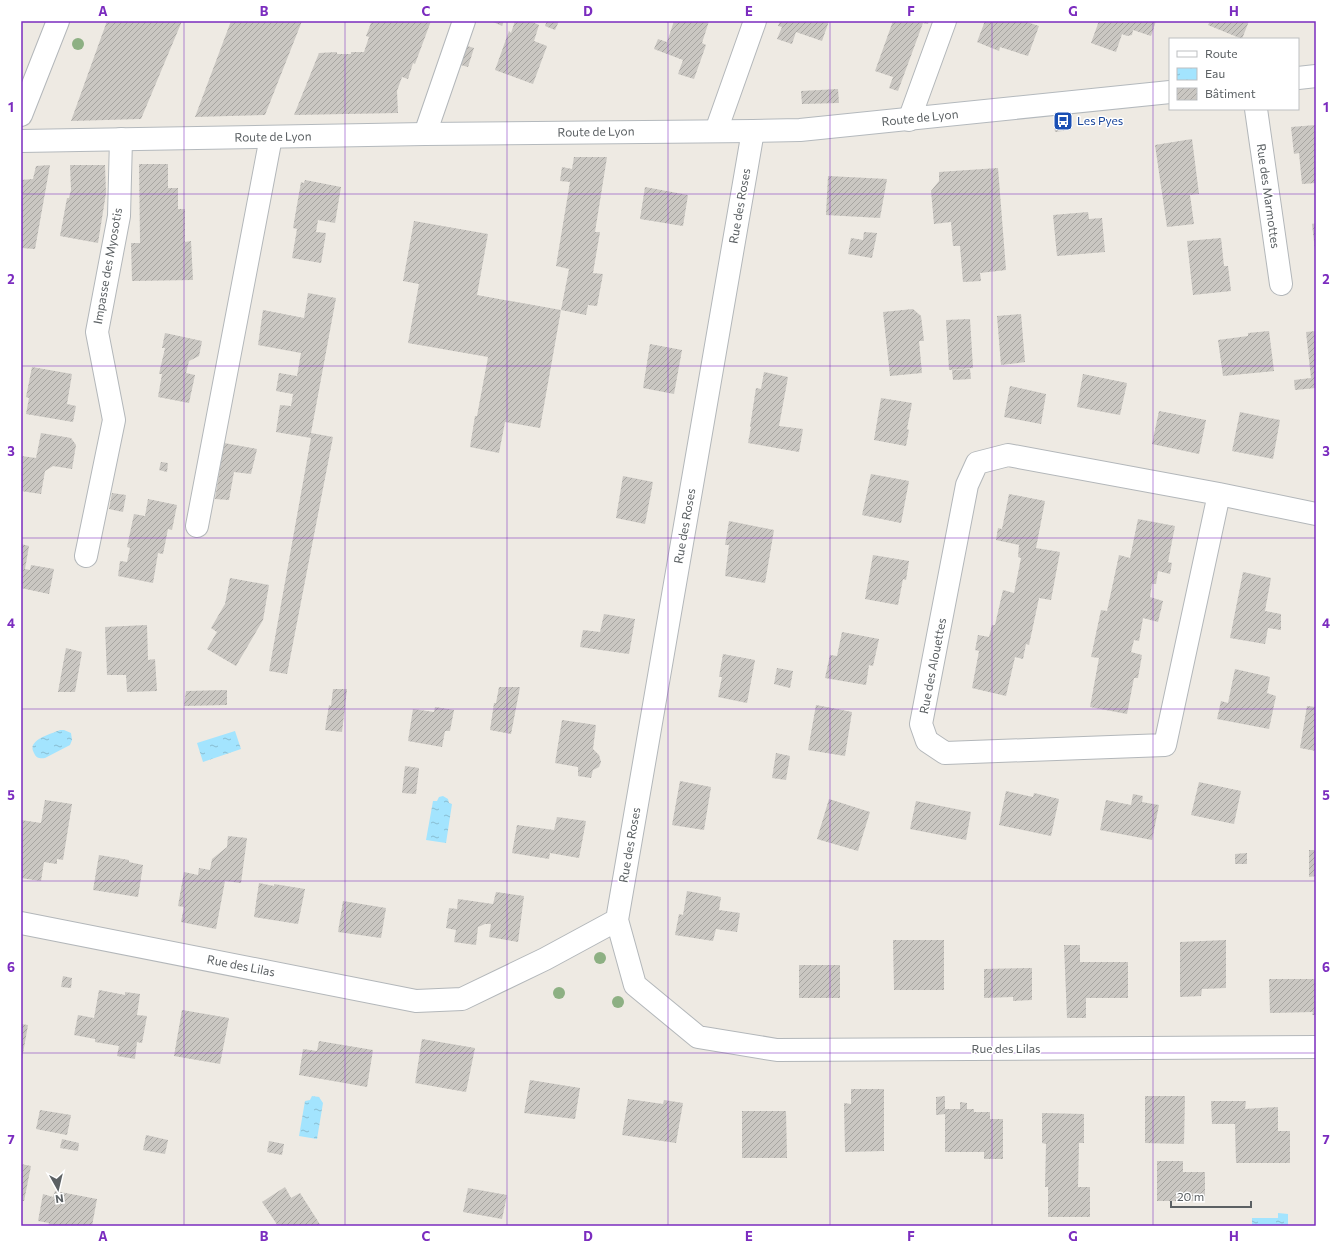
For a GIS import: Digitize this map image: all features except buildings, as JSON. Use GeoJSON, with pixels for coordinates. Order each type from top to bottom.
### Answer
{"type":"FeatureCollection","features":[{"type":"Feature","properties":{"kind":"street"},"geometry":{"type":"LineString","coordinates":[[21,115],[58,21]]}},
{"type":"Feature","properties":{"kind":"street"},"geometry":{"type":"LineString","coordinates":[[425,134],[464,21]]}},
{"type":"Feature","properties":{"kind":"street"},"geometry":{"type":"LineString","coordinates":[[716,131],[754,21]]}},
{"type":"Feature","properties":{"kind":"street"},"geometry":{"type":"LineString","coordinates":[[908,120],[945,21]]}},
{"type":"Feature","properties":{"kind":"street"},"geometry":{"type":"LineString","coordinates":[[1299,78],[1316,76]]}},
{"type":"Feature","properties":{"kind":"street","name":"Route de Lyon"},"geometry":{"type":"LineString","coordinates":[[21,141],[425,134],[716,131],[753,132],[800,130],[1169,92]]}},
{"type":"Feature","properties":{"kind":"street","name":"Rue des Marmottes"},"geometry":{"type":"LineString","coordinates":[[1256,110],[1281,284]]}},
{"type":"Feature","properties":{"kind":"street","name":"Rue des Roses"},"geometry":{"type":"LineString","coordinates":[[698,1037],[635,985],[617,920],[753,132]]}},
{"type":"Feature","properties":{"kind":"street"},"geometry":{"type":"LineString","coordinates":[[197,526],[271,137]]}},
{"type":"Feature","properties":{"kind":"street","name":"Impasse des Myosotis"},"geometry":{"type":"LineString","coordinates":[[86,556],[114,420],[97,332],[119,216],[121,139]]}},
{"type":"Feature","properties":{"kind":"street","name":"Rue des Alouettes"},"geometry":{"type":"LineString","coordinates":[[1219,494],[1165,744],[945,753],[927,741],[922,724],[968,485],[977,463],[1008,455],[1219,494],[1316,514]]}},
{"type":"Feature","properties":{"kind":"street","name":"Rue des Lilas"},"geometry":{"type":"LineString","coordinates":[[21,923],[416,1001],[462,999],[545,959],[617,920]]}},
{"type":"Feature","properties":{"kind":"street","name":"Rue des Lilas"},"geometry":{"type":"LineString","coordinates":[[698,1037],[777,1050],[1316,1047]]}},
{"type":"Feature","properties":{"kind":"water"},"geometry":{"type":"Polygon","coordinates":[[[60,730],[71,733],[72,740],[70,745],[45,758],[37,757],[32,748],[33,744],[41,738],[60,730]]]}},
{"type":"Feature","properties":{"kind":"water"},"geometry":{"type":"Polygon","coordinates":[[[235,731],[241,749],[203,762],[197,743],[235,731]]]}},
{"type":"Feature","properties":{"kind":"water"},"geometry":{"type":"Polygon","coordinates":[[[443,796],[448,799],[449,803],[452,804],[446,843],[426,840],[433,801],[437,801],[439,797],[443,796]]]}},
{"type":"Feature","properties":{"kind":"water"},"geometry":{"type":"Polygon","coordinates":[[[312,1096],[319,1097],[323,1103],[317,1139],[299,1136],[305,1101],[310,1100],[312,1096]]]}},
{"type":"Feature","properties":{"kind":"water"},"geometry":{"type":"Polygon","coordinates":[[[1278,1213],[1288,1214],[1288,1226],[1252,1226],[1252,1218],[1278,1218],[1278,1213]]]}},
{"type":"Feature","properties":{"kind":"place","name":"Les Pyes"},"geometry":{"type":"Point","coordinates":[1063,121]}}]}
